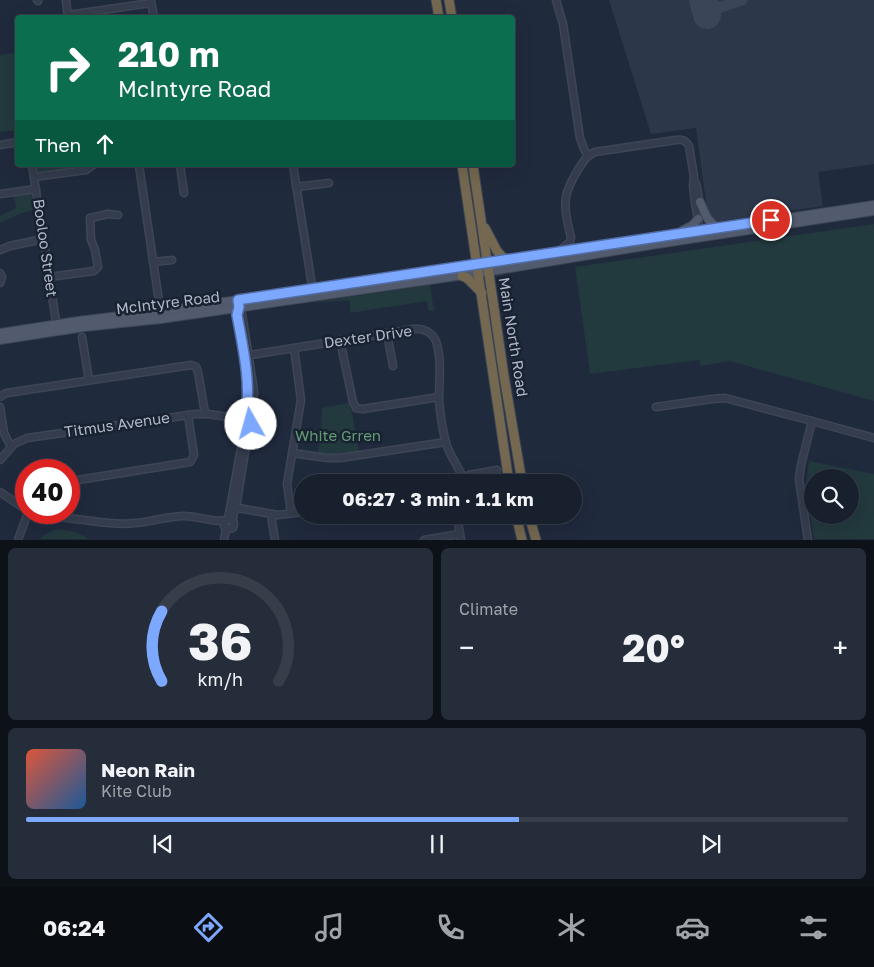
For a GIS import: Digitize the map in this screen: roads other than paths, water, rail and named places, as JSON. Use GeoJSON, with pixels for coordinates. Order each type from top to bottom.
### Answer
{"type":"FeatureCollection","features":[{"type":"Feature","properties":{"kind":"highway"},"geometry":{"type":"LineString","coordinates":[[436,0],[438,15]]}},
{"type":"Feature","properties":{"kind":"highway"},"geometry":{"type":"LineString","coordinates":[[449,0],[452,15]]}},
{"type":"Feature","properties":{"kind":"highway","name":"Main North Road"},"geometry":{"type":"LineString","coordinates":[[462,167],[508,474]]}},
{"type":"Feature","properties":{"kind":"highway","name":"Main North Road"},"geometry":{"type":"LineString","coordinates":[[473,167],[504,376],[521,474]]}},
{"type":"Feature","properties":{"kind":"highway"},"geometry":{"type":"LineString","coordinates":[[482,221],[497,251],[505,260]]}},
{"type":"Feature","properties":{"kind":"highway"},"geometry":{"type":"LineString","coordinates":[[462,276],[467,278],[482,294]]}},
{"type":"Feature","properties":{"kind":"highway"},"geometry":{"type":"LineString","coordinates":[[518,524],[522,540]]}},
{"type":"Feature","properties":{"kind":"highway"},"geometry":{"type":"LineString","coordinates":[[532,524],[536,540]]}},
{"type":"Feature","properties":{"kind":"main road"},"geometry":{"type":"LineString","coordinates":[[700,202],[708,220],[718,228]]}},
{"type":"Feature","properties":{"kind":"main road"},"geometry":{"type":"LineString","coordinates":[[488,267],[505,260],[673,235],[703,233],[718,228],[874,205]]}},
{"type":"Feature","properties":{"kind":"main road"},"geometry":{"type":"LineString","coordinates":[[478,269],[703,233],[874,212]]}},
{"type":"Feature","properties":{"kind":"main road"},"geometry":{"type":"LineString","coordinates":[[673,235],[693,225],[698,219]]}},
{"type":"Feature","properties":{"kind":"main road","name":"McIntyre Road"},"geometry":{"type":"LineString","coordinates":[[0,333],[84,327],[313,293],[462,276],[478,269]]}},
{"type":"Feature","properties":{"kind":"main road","name":"McIntyre Road"},"geometry":{"type":"LineString","coordinates":[[313,293],[394,277],[478,269]]}},
{"type":"Feature","properties":{"kind":"main road"},"geometry":{"type":"LineString","coordinates":[[394,277],[395,281],[411,283]]}},
{"type":"Feature","properties":{"kind":"main road","name":"McIntyre Road"},"geometry":{"type":"LineString","coordinates":[[0,340],[57,328]]}},
{"type":"Feature","properties":{"kind":"street"},"geometry":{"type":"LineString","coordinates":[[66,0],[68,15]]}},
{"type":"Feature","properties":{"kind":"street"},"geometry":{"type":"LineString","coordinates":[[556,0],[564,24],[580,138],[588,156]]}},
{"type":"Feature","properties":{"kind":"street"},"geometry":{"type":"LineString","coordinates":[[74,15],[151,2],[153,15]]}},
{"type":"Feature","properties":{"kind":"street"},"geometry":{"type":"LineString","coordinates":[[557,252],[570,242],[571,236],[566,198],[572,182],[588,156],[595,152],[681,140],[686,142],[688,146],[700,202],[703,233]]}},
{"type":"Feature","properties":{"kind":"street"},"geometry":{"type":"LineString","coordinates":[[0,145],[15,142]]}},
{"type":"Feature","properties":{"kind":"street","name":"Booloo Street"},"geometry":{"type":"LineString","coordinates":[[32,167],[57,328]]}},
{"type":"Feature","properties":{"kind":"street"},"geometry":{"type":"LineString","coordinates":[[34,177],[86,170],[90,167]]}},
{"type":"Feature","properties":{"kind":"street"},"geometry":{"type":"LineString","coordinates":[[138,167],[161,315]]}},
{"type":"Feature","properties":{"kind":"street"},"geometry":{"type":"LineString","coordinates":[[180,167],[184,193]]}},
{"type":"Feature","properties":{"kind":"street"},"geometry":{"type":"LineString","coordinates":[[293,167],[313,293]]}},
{"type":"Feature","properties":{"kind":"street"},"geometry":{"type":"LineString","coordinates":[[694,177],[693,186],[698,219],[703,233]]}},
{"type":"Feature","properties":{"kind":"street"},"geometry":{"type":"LineString","coordinates":[[296,187],[329,183]]}},
{"type":"Feature","properties":{"kind":"street"},"geometry":{"type":"LineString","coordinates":[[0,194],[36,189]]}},
{"type":"Feature","properties":{"kind":"street"},"geometry":{"type":"LineString","coordinates":[[49,277],[94,271],[98,267],[91,240],[90,218],[108,214],[118,215]]}},
{"type":"Feature","properties":{"kind":"street"},"geometry":{"type":"LineString","coordinates":[[0,250],[43,239]]}},
{"type":"Feature","properties":{"kind":"street"},"geometry":{"type":"LineString","coordinates":[[153,262],[172,260]]}},
{"type":"Feature","properties":{"kind":"street"},"geometry":{"type":"LineString","coordinates":[[0,273],[2,277],[0,283]]}},
{"type":"Feature","properties":{"kind":"street"},"geometry":{"type":"LineString","coordinates":[[224,540],[232,516],[246,445],[246,420],[254,393],[246,355],[242,314],[238,304]]}},
{"type":"Feature","properties":{"kind":"street","name":"Dexter Drive"},"geometry":{"type":"LineString","coordinates":[[246,355],[388,333],[418,329],[426,331],[436,340],[439,364],[439,397],[446,442],[461,474]]}},
{"type":"Feature","properties":{"kind":"street"},"geometry":{"type":"LineString","coordinates":[[388,333],[393,366]]}},
{"type":"Feature","properties":{"kind":"street"},"geometry":{"type":"LineString","coordinates":[[82,337],[89,380]]}},
{"type":"Feature","properties":{"kind":"street"},"geometry":{"type":"LineString","coordinates":[[340,340],[352,402],[356,408],[363,409],[439,397]]}},
{"type":"Feature","properties":{"kind":"street"},"geometry":{"type":"LineString","coordinates":[[291,513],[287,484],[301,400],[294,348]]}},
{"type":"Feature","properties":{"kind":"street"},"geometry":{"type":"LineString","coordinates":[[0,397],[7,393],[193,366],[198,372],[205,413]]}},
{"type":"Feature","properties":{"kind":"street"},"geometry":{"type":"LineString","coordinates":[[656,407],[712,398],[724,398],[874,438]]}},
{"type":"Feature","properties":{"kind":"street"},"geometry":{"type":"LineString","coordinates":[[0,407],[4,433],[11,447]]}},
{"type":"Feature","properties":{"kind":"street","name":"Titmus Avenue"},"geometry":{"type":"LineString","coordinates":[[0,460],[11,447],[27,438],[205,413],[246,420]]}},
{"type":"Feature","properties":{"kind":"street"},"geometry":{"type":"LineString","coordinates":[[80,480],[190,462],[194,455],[188,415]]}},
{"type":"Feature","properties":{"kind":"street"},"geometry":{"type":"LineString","coordinates":[[808,540],[798,479],[812,421]]}},
{"type":"Feature","properties":{"kind":"street"},"geometry":{"type":"LineString","coordinates":[[292,453],[340,458],[446,442]]}},
{"type":"Feature","properties":{"kind":"street"},"geometry":{"type":"LineString","coordinates":[[474,474],[496,470]]}},
{"type":"Feature","properties":{"kind":"street"},"geometry":{"type":"LineString","coordinates":[[0,492],[15,502]]}},
{"type":"Feature","properties":{"kind":"street"},"geometry":{"type":"LineString","coordinates":[[233,507],[272,514],[294,513]]}},
{"type":"Feature","properties":{"kind":"street"},"geometry":{"type":"LineString","coordinates":[[272,514],[275,540]]}},
{"type":"Feature","properties":{"kind":"street"},"geometry":{"type":"LineString","coordinates":[[80,518],[121,524],[188,516],[228,524]]}},
{"type":"Feature","properties":{"kind":"street"},"geometry":{"type":"LineString","coordinates":[[18,540],[24,524]]}},
{"type":"Feature","properties":{"kind":"street"},"geometry":{"type":"LineString","coordinates":[[228,524],[229,540]]}},
{"type":"Feature","properties":{"kind":"street"},"geometry":{"type":"LineString","coordinates":[[424,540],[460,537],[457,524]]}},
{"type":"Feature","properties":{"kind":"park label","name":"White Grren"},"geometry":{"type":"Point","coordinates":[338,436]}}]}
